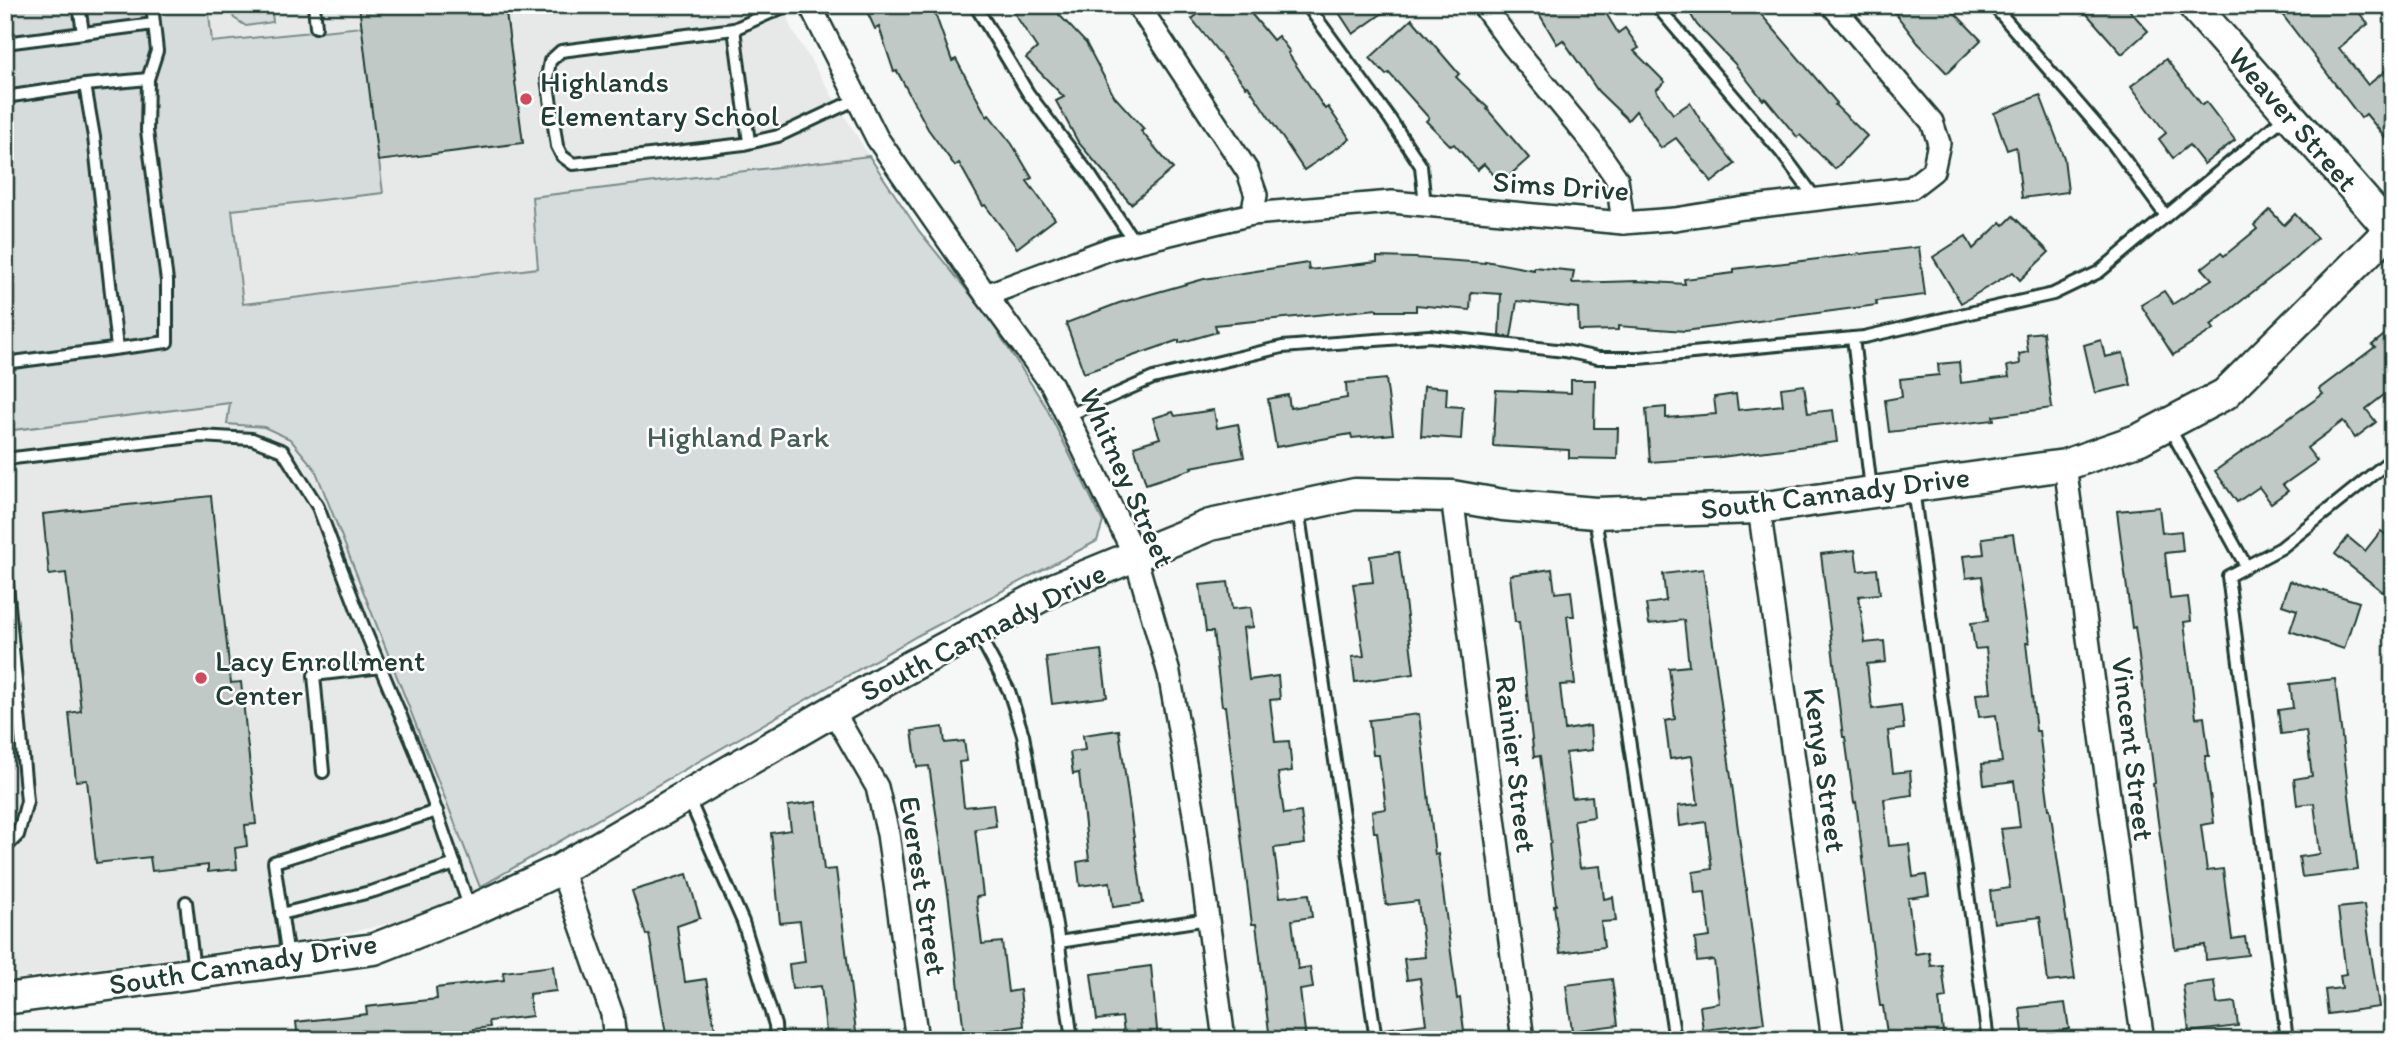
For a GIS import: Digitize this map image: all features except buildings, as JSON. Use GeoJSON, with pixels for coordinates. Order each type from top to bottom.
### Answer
{"type":"FeatureCollection","features":[{"type":"Feature","properties":{"kind":"street","name":"Whitney Street"},"geometry":{"type":"LineString","coordinates":[[810,5],[877,138],[1052,386],[1135,556],[1169,673],[1194,814],[1224,1040]]}},
{"type":"Feature","properties":{"kind":"street"},"geometry":{"type":"LineString","coordinates":[[1138,5],[1248,172],[1256,195],[1252,214]]}},
{"type":"Feature","properties":{"kind":"street"},"geometry":{"type":"LineString","coordinates":[[1483,5],[1591,141],[1617,179],[1623,223]]}},
{"type":"Feature","properties":{"kind":"street","name":"Sims Drive"},"geometry":{"type":"LineString","coordinates":[[986,295],[1112,248],[1252,214],[1392,202],[1623,223],[1675,219],[1911,188],[1921,183],[1933,171],[1939,143],[1932,122],[1832,5]]}},
{"type":"Feature","properties":{"kind":"street","name":"Weaver Street"},"geometry":{"type":"LineString","coordinates":[[2193,5],[2392,230]]}},
{"type":"Feature","properties":{"kind":"street","name":"South Cannady Drive"},"geometry":{"type":"LineString","coordinates":[[5,999],[374,949],[471,911],[561,869],[833,711],[1056,588],[1210,525],[1355,494],[1452,496],[1503,505],[1595,513],[1759,508],[2065,465],[2140,439],[2225,394],[2392,230]]}},
{"type":"Feature","properties":{"kind":"street","name":"Vincent Street"},"geometry":{"type":"LineString","coordinates":[[2065,465],[2128,940],[2144,1040]]}},
{"type":"Feature","properties":{"kind":"street","name":"Rainier Street"},"geometry":{"type":"LineString","coordinates":[[1452,496],[1523,1040]]}},
{"type":"Feature","properties":{"kind":"street","name":"Kenya Street"},"geometry":{"type":"LineString","coordinates":[[1759,508],[1833,1040]]}},
{"type":"Feature","properties":{"kind":"street","name":"Everest Street"},"geometry":{"type":"LineString","coordinates":[[833,711],[877,786],[888,834],[917,1040]]}},
{"type":"Feature","properties":{"kind":"street"},"geometry":{"type":"LineString","coordinates":[[561,869],[612,1014],[615,1040]]}},
{"type":"Feature","properties":{"kind":"lane"},"geometry":{"type":"LineString","coordinates":[[79,5],[83,33]]}},
{"type":"Feature","properties":{"kind":"lane"},"geometry":{"type":"LineString","coordinates":[[5,363],[167,342],[167,281],[147,131],[148,79],[157,51],[152,5]]}},
{"type":"Feature","properties":{"kind":"lane"},"geometry":{"type":"LineString","coordinates":[[314,5],[316,27]]}},
{"type":"Feature","properties":{"kind":"lane"},"geometry":{"type":"LineString","coordinates":[[788,5],[734,29],[561,51],[550,61],[547,78],[557,146],[562,156],[573,164],[749,142],[778,136],[857,99]]}},
{"type":"Feature","properties":{"kind":"lane"},"geometry":{"type":"LineString","coordinates":[[975,5],[1028,93],[1090,175],[1135,243]]}},
{"type":"Feature","properties":{"kind":"lane"},"geometry":{"type":"LineString","coordinates":[[1307,5],[1421,166],[1425,205]]}},
{"type":"Feature","properties":{"kind":"lane"},"geometry":{"type":"LineString","coordinates":[[1656,5],[1781,152],[1816,199]]}},
{"type":"Feature","properties":{"kind":"lane"},"geometry":{"type":"LineString","coordinates":[[1993,5],[2113,144],[2166,216]]}},
{"type":"Feature","properties":{"kind":"lane"},"geometry":{"type":"LineString","coordinates":[[5,43],[154,24]]}},
{"type":"Feature","properties":{"kind":"lane"},"geometry":{"type":"LineString","coordinates":[[734,29],[749,142]]}},
{"type":"Feature","properties":{"kind":"lane"},"geometry":{"type":"LineString","coordinates":[[5,97],[148,79]]}},
{"type":"Feature","properties":{"kind":"lane"},"geometry":{"type":"LineString","coordinates":[[85,85],[94,137],[117,348]]}},
{"type":"Feature","properties":{"kind":"lane"},"geometry":{"type":"LineString","coordinates":[[1067,416],[1153,378],[1282,347],[1429,336],[1565,351],[1598,358],[1639,358],[1853,338],[2053,294],[2099,272],[2289,113]]}},
{"type":"Feature","properties":{"kind":"lane"},"geometry":{"type":"LineString","coordinates":[[1853,338],[1871,492]]}},
{"type":"Feature","properties":{"kind":"lane"},"geometry":{"type":"LineString","coordinates":[[2168,425],[2246,566]]}},
{"type":"Feature","properties":{"kind":"lane"},"geometry":{"type":"LineString","coordinates":[[5,459],[200,436],[252,439],[283,451],[318,507],[416,752],[471,911]]}},
{"type":"Feature","properties":{"kind":"lane"},"geometry":{"type":"LineString","coordinates":[[2287,1040],[2228,576],[2281,548],[2393,458]]}},
{"type":"Feature","properties":{"kind":"lane"},"geometry":{"type":"LineString","coordinates":[[1912,486],[1988,1040]]}},
{"type":"Feature","properties":{"kind":"lane"},"geometry":{"type":"LineString","coordinates":[[1298,506],[1376,1040]]}},
{"type":"Feature","properties":{"kind":"lane"},"geometry":{"type":"LineString","coordinates":[[1595,513],[1675,1040]]}},
{"type":"Feature","properties":{"kind":"lane"},"geometry":{"type":"LineString","coordinates":[[5,562],[27,801],[18,835],[5,848]]}},
{"type":"Feature","properties":{"kind":"lane"},"geometry":{"type":"LineString","coordinates":[[977,630],[1009,691],[1023,735],[1059,942],[1072,1040]]}},
{"type":"Feature","properties":{"kind":"lane"},"geometry":{"type":"LineString","coordinates":[[323,772],[314,675],[381,667]]}},
{"type":"Feature","properties":{"kind":"lane"},"geometry":{"type":"LineString","coordinates":[[687,795],[743,922],[775,1025],[776,1040]]}},
{"type":"Feature","properties":{"kind":"lane"},"geometry":{"type":"LineString","coordinates":[[288,961],[274,862],[437,811]]}},
{"type":"Feature","properties":{"kind":"lane"},"geometry":{"type":"LineString","coordinates":[[281,914],[374,891],[455,864]]}},
{"type":"Feature","properties":{"kind":"lane"},"geometry":{"type":"LineString","coordinates":[[186,902],[194,973]]}},
{"type":"Feature","properties":{"kind":"lane"},"geometry":{"type":"LineString","coordinates":[[1059,942],[1208,919]]}},
{"type":"Feature","properties":{"kind":"shaded area","name":"Highlands Elementary School"},"geometry":{"type":"Polygon","coordinates":[[[208,5],[783,5],[791,28],[869,156],[532,197],[538,268],[242,304],[208,5]]]}},
{"type":"Feature","properties":{"kind":"shaded area","name":"Lacy Enrollment Center"},"geometry":{"type":"Polygon","coordinates":[[[230,403],[228,424],[264,427],[290,439],[315,469],[480,887],[408,919],[335,936],[5,980],[5,431],[230,403]]]}},
{"type":"Feature","properties":{"kind":"green space","name":"Highland Park"},"geometry":{"type":"Polygon","coordinates":[[[5,5],[208,5],[212,42],[362,27],[383,193],[232,210],[243,304],[538,268],[532,197],[869,156],[919,231],[987,315],[1046,407],[1103,522],[1097,541],[917,636],[480,887],[315,469],[290,439],[264,427],[227,424],[230,403],[5,431],[5,5]]]}},
{"type":"Feature","properties":{"kind":"green space"},"geometry":{"type":"Polygon","coordinates":[[[229,5],[271,5],[273,22],[246,26],[234,18],[229,5]]]}},
{"type":"Feature","properties":{"kind":"place","name":"Highlands Elementary School"},"geometry":{"type":"Point","coordinates":[526,99]}},
{"type":"Feature","properties":{"kind":"place","name":"Lacy Enrollment Center"},"geometry":{"type":"Point","coordinates":[201,678]}}]}
